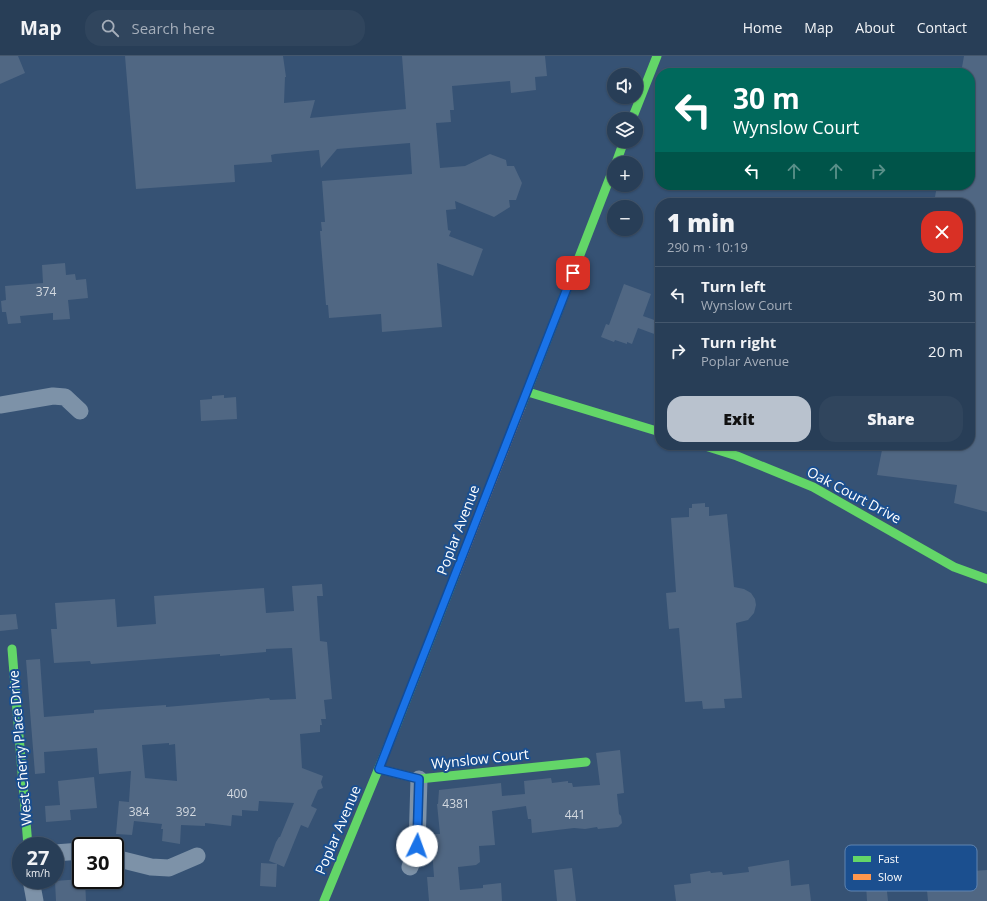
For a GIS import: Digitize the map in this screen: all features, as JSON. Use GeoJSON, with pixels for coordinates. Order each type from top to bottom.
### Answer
{"type":"FeatureCollection","features":[{"type":"Feature","properties":{"kind":"main road"},"geometry":{"type":"LineString","coordinates":[[635,112],[657,56]]}},
{"type":"Feature","properties":{"kind":"main road","name":"Poplar Avenue"},"geometry":{"type":"LineString","coordinates":[[324,901],[379,769],[528,392],[607,185]]}},
{"type":"Feature","properties":{"kind":"main road"},"geometry":{"type":"LineString","coordinates":[[528,392],[655,430]]}},
{"type":"Feature","properties":{"kind":"main road","name":"Oak Court Drive"},"geometry":{"type":"LineString","coordinates":[[718,450],[737,456],[813,487],[954,567],[987,579]]}},
{"type":"Feature","properties":{"kind":"main road","name":"West Cherry Place Drive"},"geometry":{"type":"LineString","coordinates":[[12,649],[27,837]]}},
{"type":"Feature","properties":{"kind":"main road","name":"Wynslow Court"},"geometry":{"type":"LineString","coordinates":[[379,769],[419,779],[586,762]]}},
{"type":"Feature","properties":{"kind":"street"},"geometry":{"type":"LineString","coordinates":[[0,405],[53,396],[65,397],[80,411]]}},
{"type":"Feature","properties":{"kind":"street"},"geometry":{"type":"LineString","coordinates":[[410,867],[418,841],[419,779]]}},
{"type":"Feature","properties":{"kind":"street"},"geometry":{"type":"LineString","coordinates":[[124,860],[150,867],[169,868],[197,856]]}},
{"type":"Feature","properties":{"kind":"street"},"geometry":{"type":"LineString","coordinates":[[32,889],[34,901]]}},
{"type":"Feature","properties":{"kind":"building"},"geometry":{"type":"Polygon","coordinates":[[[0,56],[18,56],[25,73],[0,84],[0,56]]]}},
{"type":"Feature","properties":{"kind":"building"},"geometry":{"type":"Polygon","coordinates":[[[125,56],[283,56],[286,77],[284,103],[315,100],[310,118],[406,109],[402,56],[545,56],[547,76],[535,77],[536,90],[511,93],[510,81],[452,86],[454,110],[450,110],[451,122],[436,123],[440,168],[465,166],[490,154],[506,160],[507,166],[514,166],[522,183],[516,200],[509,200],[510,207],[494,217],[455,201],[456,209],[446,210],[448,230],[451,231],[449,236],[483,249],[473,276],[437,263],[442,327],[382,332],[381,314],[329,318],[328,305],[326,305],[320,231],[322,231],[321,222],[325,222],[322,181],[412,174],[410,143],[337,149],[321,168],[319,150],[275,154],[271,155],[272,162],[234,165],[235,182],[136,189],[125,56]]]}},
{"type":"Feature","properties":{"kind":"building"},"geometry":{"type":"Polygon","coordinates":[[[964,56],[987,56],[987,512],[954,503],[957,485],[877,475],[882,450],[975,450],[975,198],[935,198],[936,190],[975,190],[975,68],[962,68],[964,56]]]}},
{"type":"Feature","properties":{"kind":"building"},"geometry":{"type":"Polygon","coordinates":[[[65,263],[66,275],[75,274],[76,280],[86,279],[88,298],[68,300],[70,319],[53,320],[53,313],[20,316],[21,323],[8,324],[6,312],[2,312],[1,301],[6,300],[5,286],[43,283],[42,265],[65,263]]]}},
{"type":"Feature","properties":{"kind":"building"},"geometry":{"type":"Polygon","coordinates":[[[624,284],[651,294],[643,316],[655,320],[655,334],[638,328],[632,344],[615,340],[614,342],[601,337],[606,324],[609,325],[624,284]]]}},
{"type":"Feature","properties":{"kind":"building"},"geometry":{"type":"Polygon","coordinates":[[[224,395],[224,398],[236,397],[237,419],[201,421],[200,400],[212,399],[212,396],[224,395]]]}},
{"type":"Feature","properties":{"kind":"building"},"geometry":{"type":"Polygon","coordinates":[[[705,503],[705,507],[709,507],[709,516],[727,514],[734,587],[744,589],[751,593],[755,599],[756,605],[754,613],[748,620],[736,623],[742,698],[724,699],[725,708],[703,709],[702,701],[685,702],[679,628],[669,629],[666,593],[676,592],[671,518],[689,517],[689,508],[692,508],[692,504],[705,503]]]}},
{"type":"Feature","properties":{"kind":"building"},"geometry":{"type":"Polygon","coordinates":[[[322,584],[323,596],[317,596],[320,641],[327,642],[332,699],[324,700],[326,719],[321,719],[322,725],[320,725],[320,732],[300,734],[302,768],[323,776],[321,782],[323,788],[318,790],[311,806],[317,809],[308,828],[301,825],[284,867],[269,861],[294,803],[259,801],[258,811],[242,810],[242,816],[232,815],[231,826],[205,823],[205,826],[181,825],[180,844],[162,841],[162,824],[134,821],[132,835],[116,834],[119,801],[129,802],[131,771],[99,774],[97,748],[44,752],[45,773],[35,774],[26,660],[40,659],[44,717],[94,713],[94,710],[166,705],[166,707],[269,698],[270,700],[296,699],[292,648],[266,649],[266,652],[220,656],[220,654],[91,664],[90,661],[54,663],[51,629],[57,629],[55,603],[115,599],[117,627],[156,624],[154,596],[264,588],[266,613],[294,611],[292,586],[322,584]],[[169,743],[142,745],[145,778],[177,781],[175,744],[169,745],[169,743]]]}},
{"type":"Feature","properties":{"kind":"building"},"geometry":{"type":"Polygon","coordinates":[[[16,614],[18,629],[0,631],[0,615],[16,614]]]}},
{"type":"Feature","properties":{"kind":"building"},"geometry":{"type":"Polygon","coordinates":[[[620,750],[624,793],[617,794],[619,814],[621,816],[622,823],[618,827],[598,829],[597,827],[585,829],[574,828],[532,833],[531,819],[528,819],[526,806],[492,811],[495,845],[479,846],[480,862],[476,865],[458,867],[460,890],[483,888],[483,885],[501,883],[502,901],[429,901],[427,877],[434,877],[431,834],[440,834],[437,804],[439,790],[501,783],[502,796],[525,794],[524,781],[551,778],[552,783],[568,781],[568,783],[572,783],[573,787],[600,785],[596,753],[620,750]]]}},
{"type":"Feature","properties":{"kind":"building"},"geometry":{"type":"Polygon","coordinates":[[[94,777],[97,808],[70,810],[71,820],[46,822],[45,806],[60,805],[58,781],[94,777]]]}},
{"type":"Feature","properties":{"kind":"building"},"geometry":{"type":"Polygon","coordinates":[[[789,860],[791,886],[809,884],[811,901],[676,901],[674,885],[691,883],[690,874],[710,871],[711,873],[722,872],[723,875],[749,872],[748,867],[789,860]]]}},
{"type":"Feature","properties":{"kind":"building"},"geometry":{"type":"Polygon","coordinates":[[[261,863],[277,864],[276,887],[260,886],[261,863]]]}},
{"type":"Feature","properties":{"kind":"building"},"geometry":{"type":"Polygon","coordinates":[[[572,868],[576,901],[557,901],[554,870],[572,868]]]}},
{"type":"Feature","properties":{"kind":"building"},"geometry":{"type":"Polygon","coordinates":[[[987,870],[987,901],[928,901],[927,891],[977,891],[977,871],[987,870]]]}},
{"type":"Feature","properties":{"kind":"building"},"geometry":{"type":"Polygon","coordinates":[[[64,880],[72,880],[72,889],[85,889],[86,901],[56,901],[55,889],[64,889],[64,880]]]}},
{"type":"Feature","properties":{"kind":"building"},"geometry":{"type":"Polygon","coordinates":[[[866,891],[887,891],[888,901],[867,901],[866,891]]]}},
{"type":"Feature","properties":{"kind":"traffic: fast"},"geometry":{"type":"LineString","coordinates":[[635,112],[657,56]]}},
{"type":"Feature","properties":{"kind":"traffic: fast"},"geometry":{"type":"LineString","coordinates":[[619,156],[621,148]]}},
{"type":"Feature","properties":{"kind":"traffic: fast"},"geometry":{"type":"LineString","coordinates":[[521,407],[607,185]]}},
{"type":"Feature","properties":{"kind":"traffic: fast"},"geometry":{"type":"LineString","coordinates":[[528,392],[655,430]]}},
{"type":"Feature","properties":{"kind":"traffic: fast"},"geometry":{"type":"LineString","coordinates":[[718,450],[737,456],[813,487],[954,567],[987,579]]}},
{"type":"Feature","properties":{"kind":"traffic: fast"},"geometry":{"type":"LineString","coordinates":[[324,901],[397,724],[456,573]]}},
{"type":"Feature","properties":{"kind":"traffic: fast"},"geometry":{"type":"LineString","coordinates":[[12,649],[27,837]]}},
{"type":"Feature","properties":{"kind":"traffic: fast"},"geometry":{"type":"LineString","coordinates":[[379,769],[419,779],[586,762]]}},
{"type":"Feature","properties":{"kind":"traffic: slow"},"geometry":{"type":"LineString","coordinates":[[456,573],[521,407]]}},
{"type":"Feature","properties":{"kind":"route"},"geometry":{"type":"LineString","coordinates":[[417,846],[419,779],[379,769],[528,392],[573,273]]}}]}
